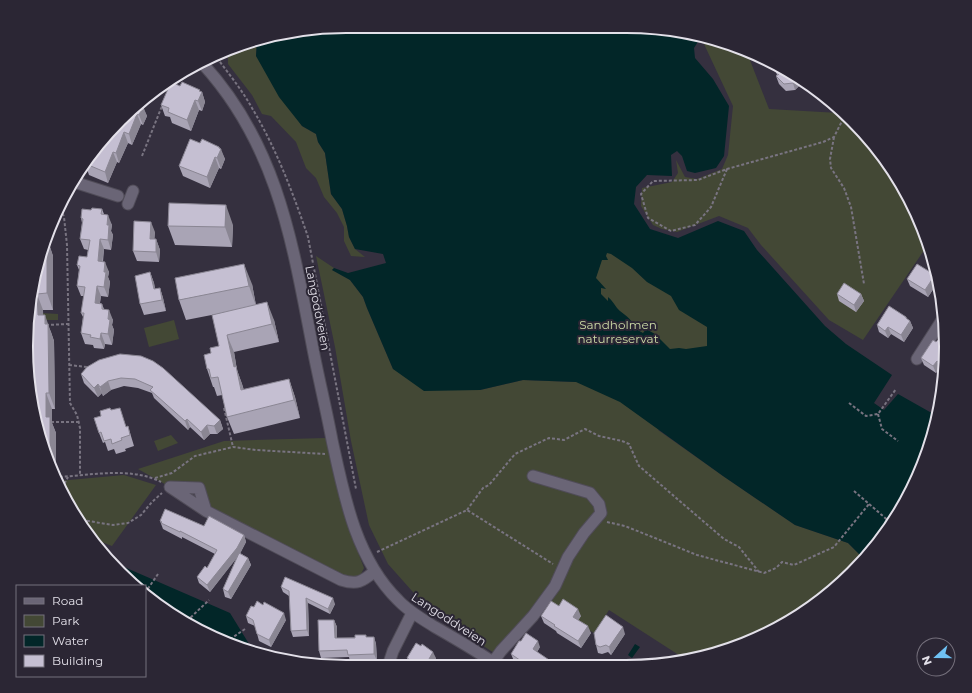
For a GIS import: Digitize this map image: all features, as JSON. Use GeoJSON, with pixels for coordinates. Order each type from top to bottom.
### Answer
{"type":"FeatureCollection","features":[{"type":"Feature","properties":{"kind":"street","name":"Langoddveien"},"geometry":{"type":"LineString","coordinates":[[205,66],[216,78],[246,121],[261,150],[278,195],[300,281],[334,447],[350,513],[364,550],[375,571],[398,600],[412,613],[488,660]]}},
{"type":"Feature","properties":{"kind":"street"},"geometry":{"type":"LineString","coordinates":[[79,184],[118,196]]}},
{"type":"Feature","properties":{"kind":"street"},"geometry":{"type":"LineString","coordinates":[[128,204],[133,191]]}},
{"type":"Feature","properties":{"kind":"street"},"geometry":{"type":"LineString","coordinates":[[917,359],[938,326]]}},
{"type":"Feature","properties":{"kind":"street"},"geometry":{"type":"LineString","coordinates":[[497,660],[501,650],[533,616],[555,586],[568,557],[584,534],[601,514],[599,504],[590,493],[532,476]]}},
{"type":"Feature","properties":{"kind":"street"},"geometry":{"type":"LineString","coordinates":[[170,487],[199,488],[206,511]]}},
{"type":"Feature","properties":{"kind":"street"},"geometry":{"type":"LineString","coordinates":[[170,487],[206,511],[341,580],[350,583],[357,583],[375,571]]}},
{"type":"Feature","properties":{"kind":"street"},"geometry":{"type":"LineString","coordinates":[[390,660],[412,613]]}},
{"type":"Feature","properties":{"kind":"path"},"geometry":{"type":"LineString","coordinates":[[142,156],[165,100]]}},
{"type":"Feature","properties":{"kind":"path"},"geometry":{"type":"LineString","coordinates":[[842,121],[834,137],[830,159],[831,168],[844,188],[851,207],[864,284]]}},
{"type":"Feature","properties":{"kind":"path"},"geometry":{"type":"LineString","coordinates":[[727,169],[711,207],[695,225],[671,231],[648,218],[642,194],[653,181],[698,180],[727,169],[823,142],[834,137]]}},
{"type":"Feature","properties":{"kind":"path"},"geometry":{"type":"LineString","coordinates":[[63,213],[67,245],[70,403],[77,415],[80,428],[80,476]]}},
{"type":"Feature","properties":{"kind":"path"},"geometry":{"type":"LineString","coordinates":[[44,325],[68,324]]}},
{"type":"Feature","properties":{"kind":"path"},"geometry":{"type":"LineString","coordinates":[[69,366],[87,367]]}},
{"type":"Feature","properties":{"kind":"path"},"geometry":{"type":"LineString","coordinates":[[849,403],[866,416],[878,414],[896,389]]}},
{"type":"Feature","properties":{"kind":"path"},"geometry":{"type":"LineString","coordinates":[[224,408],[234,447]]}},
{"type":"Feature","properties":{"kind":"path"},"geometry":{"type":"LineString","coordinates":[[878,414],[882,429],[898,441]]}},
{"type":"Feature","properties":{"kind":"path"},"geometry":{"type":"LineString","coordinates":[[45,422],[79,422]]}},
{"type":"Feature","properties":{"kind":"path"},"geometry":{"type":"LineString","coordinates":[[376,553],[467,510],[483,488],[489,485],[515,454],[549,438],[564,440],[585,429],[599,436],[629,444],[640,466],[724,539],[739,547],[759,572]]}},
{"type":"Feature","properties":{"kind":"path"},"geometry":{"type":"LineString","coordinates":[[348,446],[356,492]]}},
{"type":"Feature","properties":{"kind":"path"},"geometry":{"type":"LineString","coordinates":[[153,478],[172,472],[195,456],[234,447],[256,450],[325,454],[334,447]]}},
{"type":"Feature","properties":{"kind":"path"},"geometry":{"type":"LineString","coordinates":[[62,477],[128,472],[153,478],[170,487],[152,502],[141,515],[128,523],[113,525],[86,521]]}},
{"type":"Feature","properties":{"kind":"path"},"geometry":{"type":"LineString","coordinates":[[64,484],[68,477]]}},
{"type":"Feature","properties":{"kind":"path"},"geometry":{"type":"LineString","coordinates":[[854,491],[887,519]]}},
{"type":"Feature","properties":{"kind":"path"},"geometry":{"type":"LineString","coordinates":[[596,520],[625,526],[697,555],[764,573],[776,568],[782,562],[794,565],[834,547],[869,504]]}},
{"type":"Feature","properties":{"kind":"path"},"geometry":{"type":"LineString","coordinates":[[467,510],[562,570]]}},
{"type":"Feature","properties":{"kind":"path"},"geometry":{"type":"LineString","coordinates":[[148,589],[158,574]]}},
{"type":"Feature","properties":{"kind":"path"},"geometry":{"type":"LineString","coordinates":[[189,618],[208,600]]}},
{"type":"Feature","properties":{"kind":"path"},"geometry":{"type":"LineString","coordinates":[[232,638],[244,629]]}},
{"type":"Feature","properties":{"kind":"green space"},"geometry":{"type":"Polygon","coordinates":[[[704,44],[750,59],[769,109],[834,113],[861,140],[874,156],[886,172],[907,208],[924,251],[863,340],[829,320],[761,245],[748,228],[719,216],[677,232],[662,229],[653,225],[641,206],[642,188],[672,182],[678,173],[676,160],[685,177],[697,179],[722,169],[728,155],[733,106],[704,44]]]}},
{"type":"Feature","properties":{"kind":"green space"},"geometry":{"type":"Polygon","coordinates":[[[257,47],[256,56],[302,126],[316,134],[318,142],[325,153],[331,194],[342,209],[349,237],[355,249],[365,257],[351,256],[344,241],[344,227],[337,213],[324,197],[316,178],[306,168],[296,142],[271,116],[262,114],[252,95],[228,64],[228,57],[257,47]]]}},
{"type":"Feature","properties":{"kind":"green space","name":"Sandholmen naturreservat"},"geometry":{"type":"Polygon","coordinates":[[[546,199],[785,372],[658,430],[795,525],[848,543],[860,555],[832,582],[800,607],[764,628],[707,649],[679,655],[609,610],[594,633],[547,605],[494,653],[428,609],[388,564],[369,525],[351,441],[335,347],[316,256],[334,268],[332,270],[350,280],[363,297],[393,369],[480,390],[523,380],[576,382],[546,199]]]}},
{"type":"Feature","properties":{"kind":"green space"},"geometry":{"type":"Polygon","coordinates":[[[40,313],[58,314],[58,320],[40,320],[40,313]]]}},
{"type":"Feature","properties":{"kind":"green space"},"geometry":{"type":"Polygon","coordinates":[[[174,320],[179,339],[149,347],[144,328],[174,320]]]}},
{"type":"Feature","properties":{"kind":"green space"},"geometry":{"type":"Polygon","coordinates":[[[171,435],[178,443],[158,451],[154,441],[171,435]]]}},
{"type":"Feature","properties":{"kind":"green space"},"geometry":{"type":"Polygon","coordinates":[[[326,438],[345,517],[364,568],[359,578],[341,580],[206,511],[198,488],[170,487],[138,469],[224,441],[326,438]]]}},
{"type":"Feature","properties":{"kind":"green space"},"geometry":{"type":"Polygon","coordinates":[[[124,475],[156,485],[112,546],[102,542],[86,521],[63,481],[124,475]]]}},
{"type":"Feature","properties":{"kind":"water"},"geometry":{"type":"Polygon","coordinates":[[[346,33],[626,33],[666,36],[698,42],[694,48],[695,58],[713,79],[729,106],[724,156],[716,168],[695,173],[687,171],[682,156],[677,151],[671,155],[672,176],[647,175],[636,187],[634,204],[650,229],[678,238],[718,221],[744,231],[757,250],[825,326],[846,344],[892,375],[874,403],[884,410],[898,394],[932,413],[922,447],[907,485],[886,521],[874,537],[860,555],[848,543],[795,525],[723,476],[620,402],[576,382],[523,380],[480,390],[424,391],[393,369],[363,297],[350,280],[332,270],[334,268],[348,273],[386,263],[383,254],[355,249],[349,237],[342,209],[331,194],[325,153],[318,142],[316,134],[302,126],[279,97],[256,56],[257,47],[265,44],[306,36],[346,33]],[[607,253],[606,256],[608,260],[602,260],[596,278],[606,289],[601,288],[601,294],[608,301],[608,297],[611,299],[617,308],[631,321],[634,328],[643,333],[646,329],[655,334],[670,349],[686,349],[707,346],[707,327],[679,310],[671,296],[647,282],[632,268],[611,254],[607,253]]]}},
{"type":"Feature","properties":{"kind":"water"},"geometry":{"type":"Polygon","coordinates":[[[124,567],[230,613],[249,644],[208,628],[172,607],[146,587],[146,585],[140,582],[124,567]]]}},
{"type":"Feature","properties":{"kind":"water"},"geometry":{"type":"Polygon","coordinates":[[[635,644],[640,647],[632,658],[628,655],[635,644]]]}},
{"type":"Feature","properties":{"kind":"building"},"geometry":{"type":"Polygon","coordinates":[[[778,73],[794,82],[784,84],[776,76],[779,74],[778,73]]]}},
{"type":"Feature","properties":{"kind":"building"},"geometry":{"type":"Polygon","coordinates":[[[182,82],[202,92],[198,101],[195,100],[187,120],[168,112],[169,108],[161,105],[168,89],[175,84],[180,86],[182,82]]]}},
{"type":"Feature","properties":{"kind":"building"},"geometry":{"type":"Polygon","coordinates":[[[141,110],[139,115],[137,114],[129,134],[124,132],[116,153],[113,152],[105,172],[91,166],[111,140],[125,125],[141,110]]]}},
{"type":"Feature","properties":{"kind":"building"},"geometry":{"type":"Polygon","coordinates":[[[190,139],[200,143],[202,139],[221,149],[217,158],[215,157],[207,177],[179,166],[190,139]]]}},
{"type":"Feature","properties":{"kind":"building"},"geometry":{"type":"Polygon","coordinates":[[[169,203],[226,205],[225,227],[168,226],[169,203]]]}},
{"type":"Feature","properties":{"kind":"building"},"geometry":{"type":"Polygon","coordinates":[[[92,208],[102,209],[101,214],[108,215],[107,225],[109,225],[108,240],[100,239],[98,261],[105,262],[104,272],[106,272],[104,287],[97,286],[95,303],[102,304],[102,309],[109,310],[108,319],[110,320],[108,334],[101,333],[100,339],[81,333],[84,313],[81,313],[85,287],[77,286],[80,266],[77,265],[79,256],[87,257],[90,240],[80,239],[83,219],[81,218],[82,209],[91,210],[92,208]]]}},
{"type":"Feature","properties":{"kind":"building"},"geometry":{"type":"Polygon","coordinates":[[[134,221],[151,222],[150,239],[156,239],[156,252],[133,251],[134,221]]]}},
{"type":"Feature","properties":{"kind":"building"},"geometry":{"type":"Polygon","coordinates":[[[47,256],[47,293],[38,294],[47,256]]]}},
{"type":"Feature","properties":{"kind":"building"},"geometry":{"type":"Polygon","coordinates":[[[244,264],[249,286],[179,300],[175,278],[244,264]]]}},
{"type":"Feature","properties":{"kind":"building"},"geometry":{"type":"Polygon","coordinates":[[[917,264],[930,272],[932,280],[925,290],[907,279],[917,264]]]}},
{"type":"Feature","properties":{"kind":"building"},"geometry":{"type":"Polygon","coordinates":[[[150,272],[154,289],[160,288],[162,300],[140,304],[135,276],[150,272]]]}},
{"type":"Feature","properties":{"kind":"building"},"geometry":{"type":"Polygon","coordinates":[[[844,283],[861,294],[854,305],[837,294],[844,283]]]}},
{"type":"Feature","properties":{"kind":"building"},"geometry":{"type":"Polygon","coordinates":[[[37,298],[38,315],[45,315],[45,324],[48,324],[49,393],[46,393],[46,417],[50,417],[50,447],[39,408],[34,367],[33,346],[37,298]]]}},
{"type":"Feature","properties":{"kind":"building"},"geometry":{"type":"Polygon","coordinates":[[[267,302],[272,324],[227,335],[234,367],[236,366],[241,390],[289,379],[294,400],[227,417],[218,377],[211,378],[209,369],[207,369],[204,355],[211,353],[210,348],[219,346],[212,315],[267,302]]]}},
{"type":"Feature","properties":{"kind":"building"},"geometry":{"type":"Polygon","coordinates":[[[889,306],[910,321],[901,335],[888,327],[885,331],[877,325],[889,306]]]}},
{"type":"Feature","properties":{"kind":"building"},"geometry":{"type":"Polygon","coordinates":[[[933,340],[936,342],[939,340],[938,362],[937,361],[933,366],[921,358],[933,340]]]}},
{"type":"Feature","properties":{"kind":"building"},"geometry":{"type":"Polygon","coordinates":[[[120,354],[141,356],[153,361],[163,368],[220,420],[214,426],[207,425],[201,432],[187,419],[185,421],[150,390],[153,387],[135,379],[121,378],[108,381],[100,387],[98,384],[94,388],[81,374],[87,367],[99,360],[120,354]]]}},
{"type":"Feature","properties":{"kind":"building"},"geometry":{"type":"Polygon","coordinates":[[[110,408],[111,410],[120,408],[126,427],[128,426],[130,435],[121,438],[122,440],[112,444],[111,439],[104,441],[101,432],[99,433],[94,418],[101,416],[100,411],[110,408]]]}},
{"type":"Feature","properties":{"kind":"building"},"geometry":{"type":"Polygon","coordinates":[[[165,509],[204,526],[209,516],[244,535],[237,548],[207,585],[197,577],[205,566],[207,568],[217,550],[161,523],[162,522],[160,521],[165,509]]]}},
{"type":"Feature","properties":{"kind":"building"},"geometry":{"type":"Polygon","coordinates":[[[239,553],[248,558],[228,592],[223,589],[239,553]]]}},
{"type":"Feature","properties":{"kind":"building"},"geometry":{"type":"Polygon","coordinates":[[[285,577],[333,598],[328,609],[306,598],[307,630],[291,631],[289,591],[281,587],[285,577]]]}},
{"type":"Feature","properties":{"kind":"building"},"geometry":{"type":"Polygon","coordinates":[[[563,599],[578,609],[573,617],[588,626],[578,641],[541,616],[551,601],[559,606],[563,599]]]}},
{"type":"Feature","properties":{"kind":"building"},"geometry":{"type":"Polygon","coordinates":[[[257,601],[263,605],[264,602],[284,613],[269,640],[257,634],[253,620],[246,616],[251,606],[254,607],[257,601]]]}},
{"type":"Feature","properties":{"kind":"building"},"geometry":{"type":"Polygon","coordinates":[[[606,615],[623,627],[609,647],[606,645],[600,647],[596,645],[594,633],[606,615]]]}},
{"type":"Feature","properties":{"kind":"building"},"geometry":{"type":"Polygon","coordinates":[[[318,620],[334,620],[335,638],[355,638],[355,635],[374,637],[374,654],[348,655],[347,650],[319,651],[318,620]]]}},
{"type":"Feature","properties":{"kind":"building"},"geometry":{"type":"Polygon","coordinates":[[[526,633],[538,641],[533,649],[549,660],[520,660],[511,654],[519,641],[521,641],[526,633]]]}},
{"type":"Feature","properties":{"kind":"building"},"geometry":{"type":"Polygon","coordinates":[[[416,643],[421,646],[422,644],[433,652],[428,660],[410,660],[407,658],[416,643]]]}}]}
